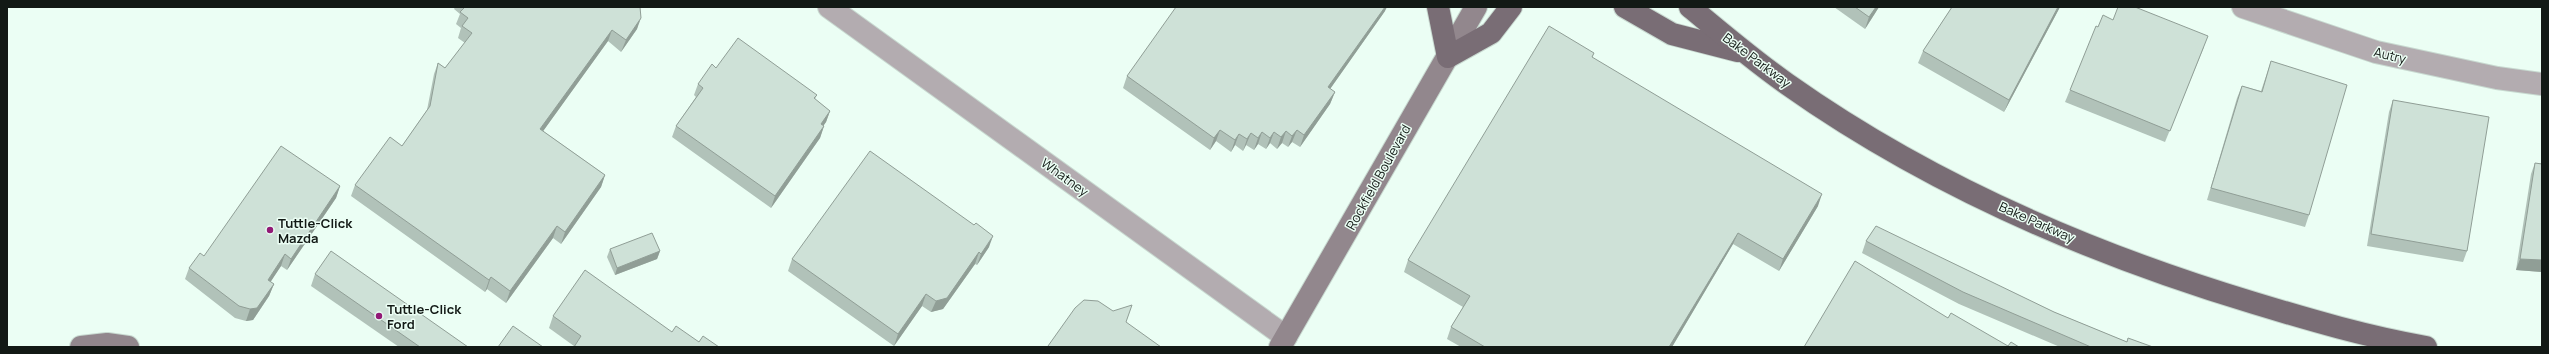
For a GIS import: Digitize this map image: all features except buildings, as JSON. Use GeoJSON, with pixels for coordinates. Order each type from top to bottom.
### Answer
{"type":"FeatureCollection","features":[{"type":"Feature","properties":{"kind":"main road"},"geometry":{"type":"LineString","coordinates":[[1438,7],[1448,57],[1491,33],[1511,7]]}},
{"type":"Feature","properties":{"kind":"main road","name":"Rockfield Boulevard"},"geometry":{"type":"LineString","coordinates":[[1289,344],[1476,7]]}},
{"type":"Feature","properties":{"kind":"main road"},"geometry":{"type":"LineString","coordinates":[[1626,7],[1672,34],[1745,53]]}},
{"type":"Feature","properties":{"kind":"main road","name":"Bake Parkway"},"geometry":{"type":"LineString","coordinates":[[1690,7],[1745,53],[1787,84],[1910,161],[1990,201],[2086,244],[2184,282],[2297,316],[2426,347]]}},
{"type":"Feature","properties":{"kind":"main road"},"geometry":{"type":"LineString","coordinates":[[81,347],[107,344],[128,347]]}},
{"type":"Feature","properties":{"kind":"street","name":"Whatney"},"geometry":{"type":"LineString","coordinates":[[829,7],[1289,344]]}},
{"type":"Feature","properties":{"kind":"street","name":"Autry"},"geometry":{"type":"LineString","coordinates":[[2243,7],[2376,52],[2497,78],[2542,84]]}},
{"type":"Feature","properties":{"kind":"place","name":"Tuttle-Click Mazda"},"geometry":{"type":"Point","coordinates":[270,230]}},
{"type":"Feature","properties":{"kind":"place","name":"Tuttle-Click Ford"},"geometry":{"type":"Point","coordinates":[379,316]}}]}
